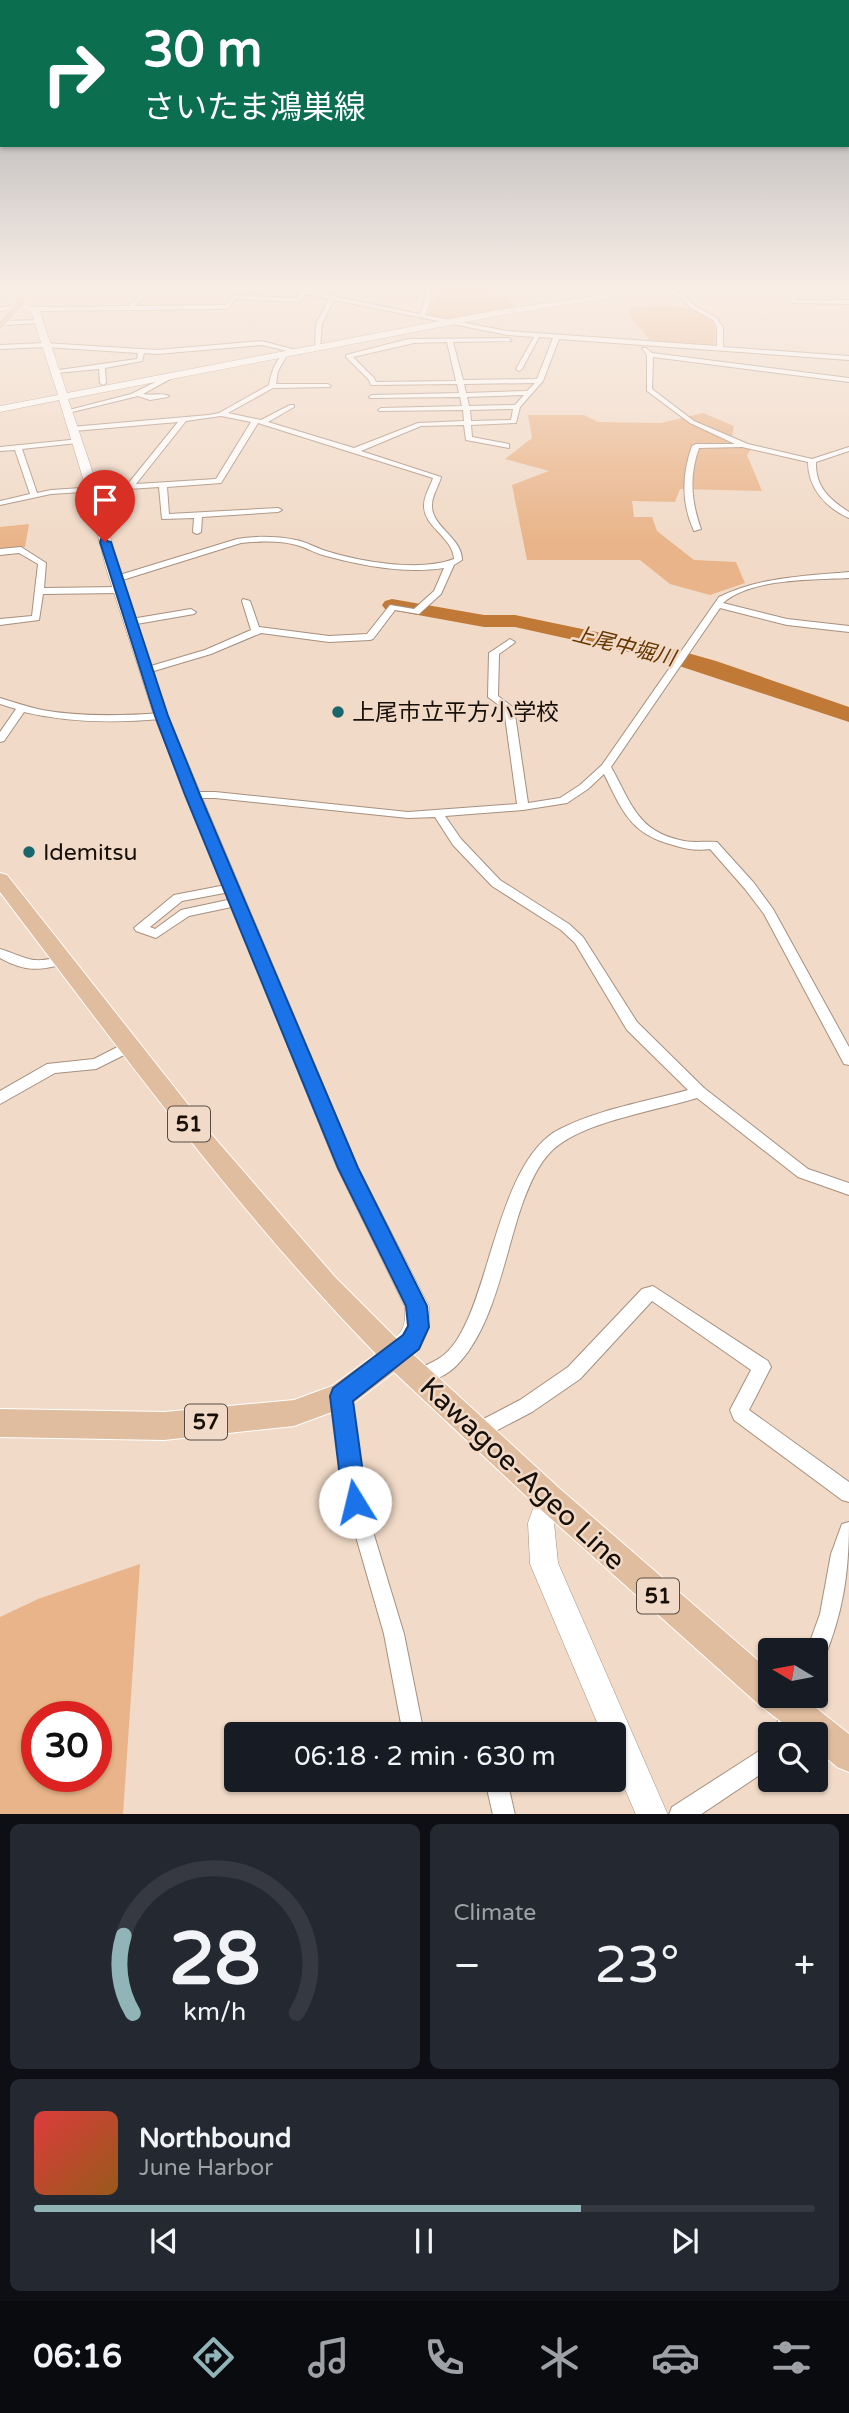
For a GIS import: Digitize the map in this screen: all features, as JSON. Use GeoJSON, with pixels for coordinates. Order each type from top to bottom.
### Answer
{"type":"FeatureCollection","features":[{"type":"Feature","properties":{"kind":"main road","name":"Kawagoe-Ageo Line"},"geometry":{"type":"LineString","coordinates":[[0,879],[262,1213],[326,1285],[395,1355],[549,1498],[758,1683]]}},
{"type":"Feature","properties":{"kind":"main road","name":"57"},"geometry":{"type":"LineString","coordinates":[[0,1423],[164,1426],[293,1413],[341,1396],[395,1355]]}},
{"type":"Feature","properties":{"kind":"main road","name":"Kawagoe-Ageo Line"},"geometry":{"type":"LineString","coordinates":[[787,1708],[849,1755]]}},
{"type":"Feature","properties":{"kind":"street"},"geometry":{"type":"LineString","coordinates":[[55,372],[92,488],[118,584],[161,716],[348,1168],[416,1306],[419,1327],[411,1342],[395,1355]]}},
{"type":"Feature","properties":{"kind":"street"},"geometry":{"type":"LineString","coordinates":[[102,372],[103,383]]}},
{"type":"Feature","properties":{"kind":"street"},"geometry":{"type":"LineString","coordinates":[[66,404],[198,372]]}},
{"type":"Feature","properties":{"kind":"street"},"geometry":{"type":"LineString","coordinates":[[272,386],[275,372]]}},
{"type":"Feature","properties":{"kind":"street"},"geometry":{"type":"LineString","coordinates":[[364,372],[372,379],[372,397],[382,410],[420,424]]}},
{"type":"Feature","properties":{"kind":"street"},"geometry":{"type":"LineString","coordinates":[[456,372],[466,408],[469,438],[506,446]]}},
{"type":"Feature","properties":{"kind":"street"},"geometry":{"type":"LineString","coordinates":[[354,451],[420,424],[514,422],[517,407],[540,381],[544,372]]}},
{"type":"Feature","properties":{"kind":"street"},"geometry":{"type":"LineString","coordinates":[[650,372],[649,390],[692,422],[746,446],[812,461],[849,449]]}},
{"type":"Feature","properties":{"kind":"street"},"geometry":{"type":"LineString","coordinates":[[783,372],[849,380]]}},
{"type":"Feature","properties":{"kind":"street"},"geometry":{"type":"LineString","coordinates":[[0,409],[66,404],[137,394],[170,377]]}},
{"type":"Feature","properties":{"kind":"street"},"geometry":{"type":"LineString","coordinates":[[373,384],[540,381]]}},
{"type":"Feature","properties":{"kind":"street"},"geometry":{"type":"LineString","coordinates":[[221,414],[272,386],[328,386]]}},
{"type":"Feature","properties":{"kind":"street"},"geometry":{"type":"LineString","coordinates":[[372,397],[530,393]]}},
{"type":"Feature","properties":{"kind":"street"},"geometry":{"type":"LineString","coordinates":[[137,394],[150,398],[166,396]]}},
{"type":"Feature","properties":{"kind":"street"},"geometry":{"type":"LineString","coordinates":[[0,503],[34,495],[92,488],[218,481],[259,421],[292,405]]}},
{"type":"Feature","properties":{"kind":"street"},"geometry":{"type":"LineString","coordinates":[[382,410],[517,407]]}},
{"type":"Feature","properties":{"kind":"street"},"geometry":{"type":"LineString","coordinates":[[118,412],[122,425]]}},
{"type":"Feature","properties":{"kind":"street"},"geometry":{"type":"LineString","coordinates":[[0,449],[122,425],[221,414],[259,421],[437,477],[427,506],[432,518],[458,550],[458,561],[422,568],[323,553],[297,542],[240,541],[118,584],[40,591]]}},
{"type":"Feature","properties":{"kind":"street"},"geometry":{"type":"LineString","coordinates":[[130,486],[156,450],[184,419]]}},
{"type":"Feature","properties":{"kind":"street"},"geometry":{"type":"LineString","coordinates":[[698,529],[689,507],[687,477],[688,465],[696,446],[746,446]]}},
{"type":"Feature","properties":{"kind":"street"},"geometry":{"type":"LineString","coordinates":[[18,447],[34,495]]}},
{"type":"Feature","properties":{"kind":"street"},"geometry":{"type":"LineString","coordinates":[[812,461],[811,477],[815,489],[849,516]]}},
{"type":"Feature","properties":{"kind":"street"},"geometry":{"type":"LineString","coordinates":[[163,484],[165,517],[278,510]]}},
{"type":"Feature","properties":{"kind":"street"},"geometry":{"type":"LineString","coordinates":[[197,532],[198,515]]}},
{"type":"Feature","properties":{"kind":"street"},"geometry":{"type":"LineString","coordinates":[[0,552],[21,550],[42,563],[36,618],[0,622]]}},
{"type":"Feature","properties":{"kind":"street"},"geometry":{"type":"LineString","coordinates":[[147,670],[208,652],[256,631],[329,639],[370,636],[393,607],[416,612],[438,592],[450,564]]}},
{"type":"Feature","properties":{"kind":"street"},"geometry":{"type":"LineString","coordinates":[[192,795],[215,795],[387,814],[438,813],[563,802],[606,768],[722,599],[748,587],[849,575]]}},
{"type":"Feature","properties":{"kind":"street"},"geometry":{"type":"LineString","coordinates":[[246,601],[256,631]]}},
{"type":"Feature","properties":{"kind":"street"},"geometry":{"type":"LineString","coordinates":[[719,605],[788,622],[849,629]]}},
{"type":"Feature","properties":{"kind":"street"},"geometry":{"type":"LineString","coordinates":[[131,622],[191,612]]}},
{"type":"Feature","properties":{"kind":"street"},"geometry":{"type":"LineString","coordinates":[[510,642],[494,653],[493,697],[509,708],[523,807]]}},
{"type":"Feature","properties":{"kind":"street"},"geometry":{"type":"LineString","coordinates":[[0,701],[21,709],[86,720],[161,716]]}},
{"type":"Feature","properties":{"kind":"street"},"geometry":{"type":"LineString","coordinates":[[0,739],[21,709]]}},
{"type":"Feature","properties":{"kind":"street"},"geometry":{"type":"LineString","coordinates":[[606,768],[636,823],[667,839],[704,847],[713,845],[740,876],[768,911],[811,982],[849,1060]]}},
{"type":"Feature","properties":{"kind":"street"},"geometry":{"type":"LineString","coordinates":[[438,813],[462,849],[496,883],[565,927],[579,940],[632,1026],[699,1092],[803,1173],[849,1189]]}},
{"type":"Feature","properties":{"kind":"street"},"geometry":{"type":"LineString","coordinates":[[234,895],[185,913],[156,934],[140,928],[178,898],[234,895]]}},
{"type":"Feature","properties":{"kind":"street"},"geometry":{"type":"LineString","coordinates":[[0,953],[24,965],[37,968],[62,960]]}},
{"type":"Feature","properties":{"kind":"street"},"geometry":{"type":"LineString","coordinates":[[0,1098],[52,1068],[96,1064],[129,1046]]}},
{"type":"Feature","properties":{"kind":"street"},"geometry":{"type":"LineString","coordinates":[[420,1378],[451,1360],[465,1340],[496,1272],[526,1179],[551,1142],[586,1125],[699,1092]]}},
{"type":"Feature","properties":{"kind":"street"},"geometry":{"type":"LineString","coordinates":[[478,1431],[526,1406],[574,1373],[648,1294],[653,1293],[762,1367],[739,1410],[740,1414],[849,1493]]}},
{"type":"Feature","properties":{"kind":"street"},"geometry":{"type":"LineString","coordinates":[[341,1396],[355,1502],[394,1634],[412,1722]]}},
{"type":"Feature","properties":{"kind":"street"},"geometry":{"type":"LineString","coordinates":[[549,1498],[541,1523],[544,1564],[652,1814]]}},
{"type":"Feature","properties":{"kind":"street"},"geometry":{"type":"LineString","coordinates":[[822,1638],[830,1614],[841,1555],[849,1531]]}},
{"type":"Feature","properties":{"kind":"street"},"geometry":{"type":"LineString","coordinates":[[682,1814],[758,1763]]}},
{"type":"Feature","properties":{"kind":"street"},"geometry":{"type":"LineString","coordinates":[[498,1792],[504,1814]]}},
{"type":"Feature","properties":{"kind":"shaded area"},"geometry":{"type":"Polygon","coordinates":[[[703,413],[734,426],[731,443],[751,449],[747,455],[762,491],[680,489],[675,502],[632,501],[634,517],[652,517],[657,531],[694,560],[736,562],[745,583],[710,595],[670,584],[640,560],[527,560],[512,485],[549,471],[505,459],[532,438],[528,415],[584,415],[598,422],[661,423],[703,413]]]}},
{"type":"Feature","properties":{"kind":"shaded area"},"geometry":{"type":"Polygon","coordinates":[[[29,524],[25,547],[0,549],[0,527],[29,524]]]}},
{"type":"Feature","properties":{"kind":"shaded area"},"geometry":{"type":"Polygon","coordinates":[[[140,1564],[123,1814],[0,1814],[0,1617],[38,1599],[140,1564]]]}},
{"type":"Feature","properties":{"kind":"waterway","name":"上尾中堀川"},"geometry":{"type":"LineString","coordinates":[[392,605],[484,621],[515,621],[659,652],[708,666],[849,715]]}},
{"type":"Feature","properties":{"kind":"place","name":"上尾市立平方小学校"},"geometry":{"type":"Point","coordinates":[338,712]}},
{"type":"Feature","properties":{"kind":"place","name":"Idemitsu"},"geometry":{"type":"Point","coordinates":[29,852]}},
{"type":"Feature","properties":{"kind":"route"},"geometry":{"type":"LineString","coordinates":[[105,542],[161,716],[192,795],[348,1168],[416,1306],[419,1327],[411,1342],[341,1396],[355,1502]]}}]}
